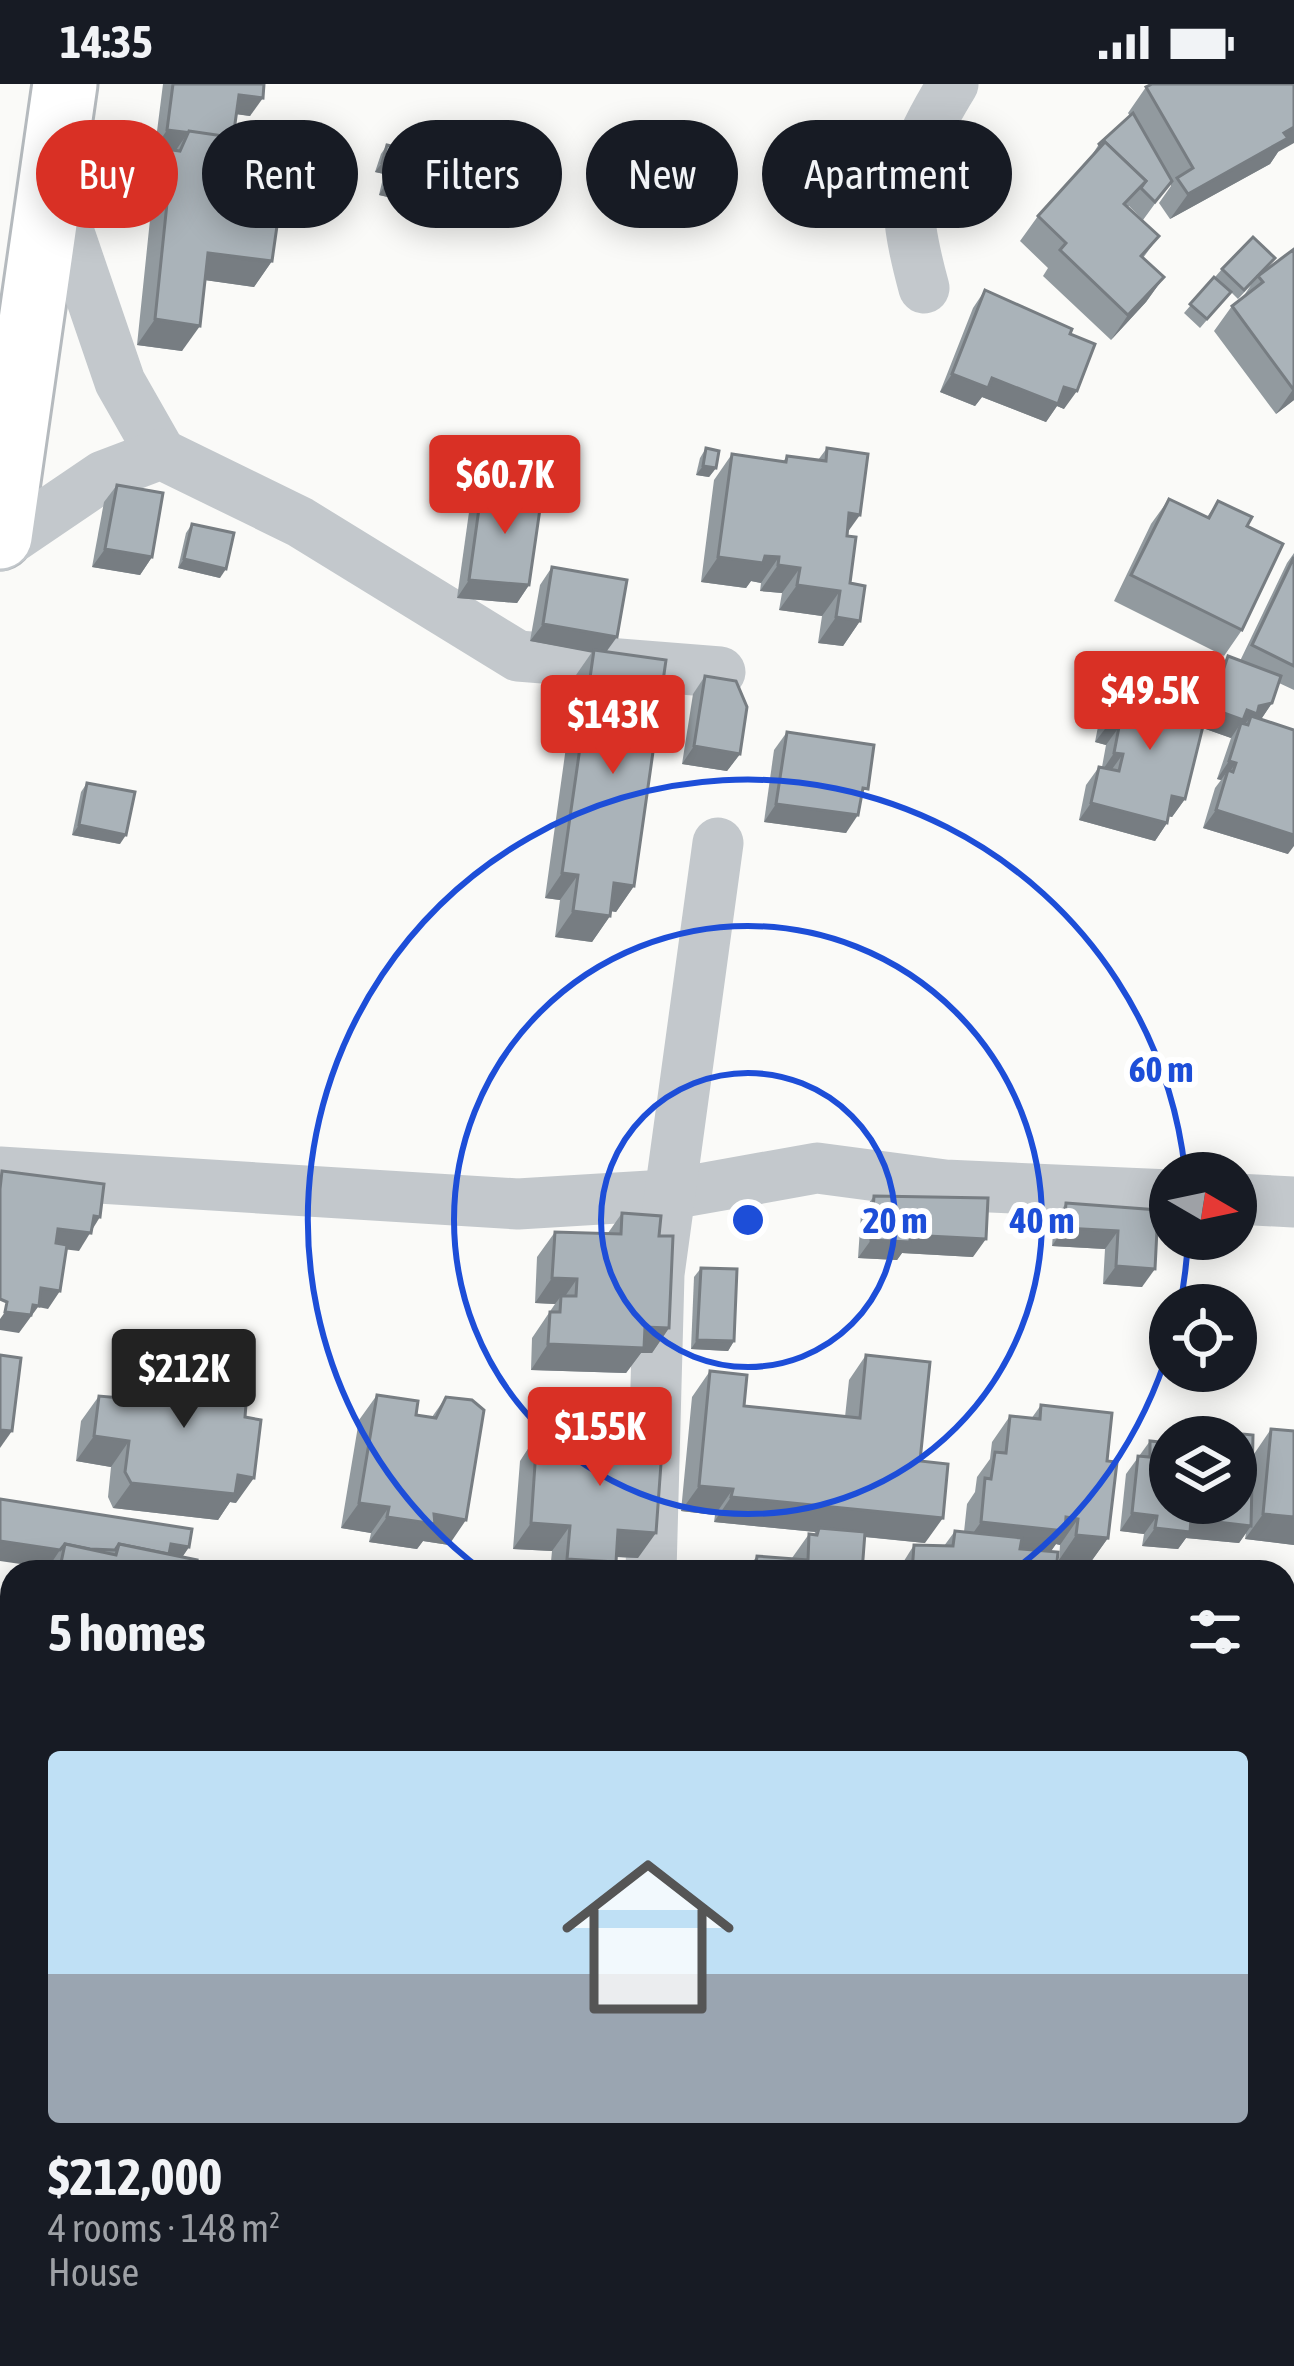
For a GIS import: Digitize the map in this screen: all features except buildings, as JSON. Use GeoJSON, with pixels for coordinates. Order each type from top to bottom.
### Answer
{"type":"FeatureCollection","features":[{"type":"Feature","properties":{"kind":"main road"},"geometry":{"type":"LineString","coordinates":[[60,120],[65,84]]}},
{"type":"Feature","properties":{"kind":"main road"},"geometry":{"type":"LineString","coordinates":[[0,537],[45,228]]}},
{"type":"Feature","properties":{"kind":"street"},"geometry":{"type":"LineString","coordinates":[[924,288],[905,220],[916,145],[953,84]]}},
{"type":"Feature","properties":{"kind":"street"},"geometry":{"type":"LineString","coordinates":[[68,228],[120,382],[161,454],[300,522],[518,656],[720,672]]}},
{"type":"Feature","properties":{"kind":"street"},"geometry":{"type":"LineString","coordinates":[[0,546],[104,476],[161,454]]}},
{"type":"Feature","properties":{"kind":"street"},"geometry":{"type":"LineString","coordinates":[[651,1560],[658,1274],[718,843]]}},
{"type":"Feature","properties":{"kind":"street"},"geometry":{"type":"LineString","coordinates":[[0,1172],[518,1204],[666,1195],[817,1168],[945,1185],[1149,1195]]}},
{"type":"Feature","properties":{"kind":"street"},"geometry":{"type":"LineString","coordinates":[[1257,1200],[1294,1202]]}}]}
